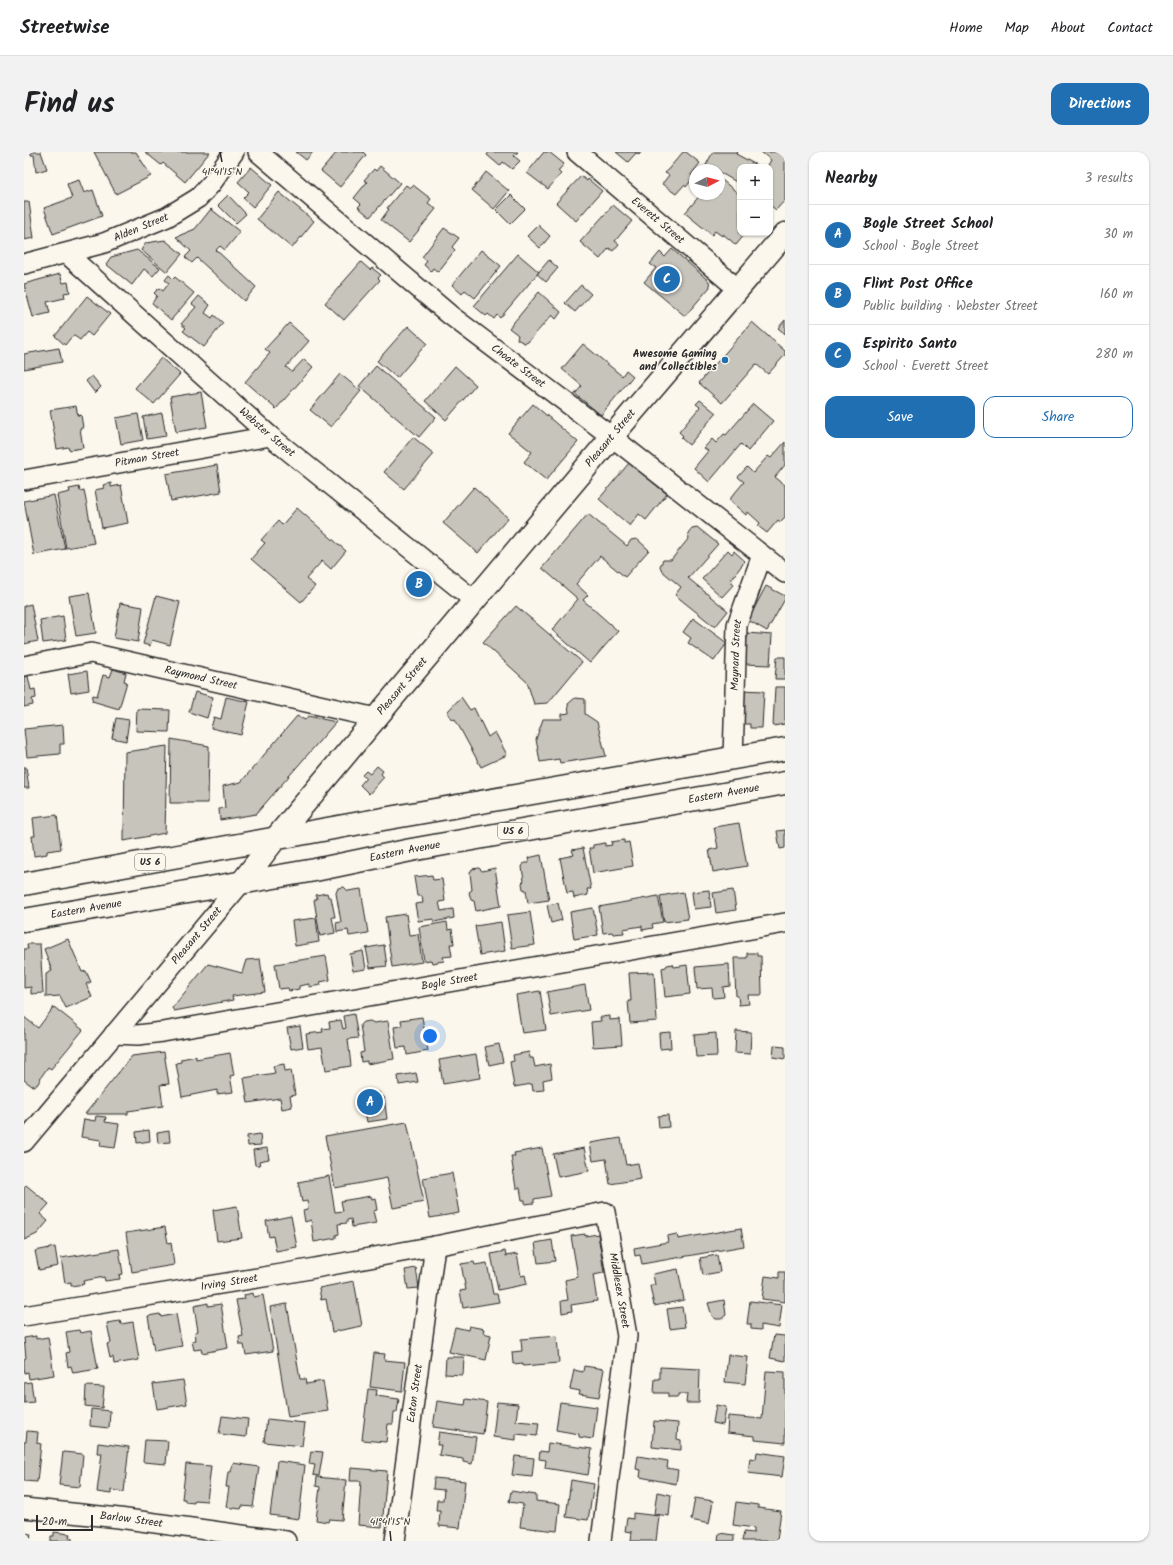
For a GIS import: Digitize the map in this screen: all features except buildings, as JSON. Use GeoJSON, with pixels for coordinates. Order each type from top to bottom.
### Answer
{"type":"FeatureCollection","features":[{"type":"Feature","properties":{"kind":"main road","name":"Pleasant Street"},"geometry":{"type":"LineString","coordinates":[[242,882],[275,839],[376,718],[785,234]]}},
{"type":"Feature","properties":{"kind":"main road","name":"US 6"},"geometry":{"type":"LineString","coordinates":[[24,884],[785,749]]}},
{"type":"Feature","properties":{"kind":"main road","name":"Eastern Avenue"},"geometry":{"type":"LineString","coordinates":[[24,920],[348,864],[441,844],[785,783]]}},
{"type":"Feature","properties":{"kind":"street","name":"Alden Street"},"geometry":{"type":"LineString","coordinates":[[24,264],[67,254],[133,232],[161,220],[198,198],[211,184],[234,152]]}},
{"type":"Feature","properties":{"kind":"street","name":"Choate Street"},"geometry":{"type":"LineString","coordinates":[[258,152],[450,315],[612,437],[785,573]]}},
{"type":"Feature","properties":{"kind":"street","name":"Everett Street"},"geometry":{"type":"LineString","coordinates":[[577,152],[738,289]]}},
{"type":"Feature","properties":{"kind":"street","name":"Webster Street"},"geometry":{"type":"LineString","coordinates":[[67,254],[270,436],[475,601]]}},
{"type":"Feature","properties":{"kind":"street","name":"Pitman Street"},"geometry":{"type":"LineString","coordinates":[[24,480],[270,436]]}},
{"type":"Feature","properties":{"kind":"street","name":"Maynard Street"},"geometry":{"type":"LineString","coordinates":[[733,758],[737,625],[762,555]]}},
{"type":"Feature","properties":{"kind":"street","name":"Raymond Street"},"geometry":{"type":"LineString","coordinates":[[24,666],[91,653],[376,718]]}},
{"type":"Feature","properties":{"kind":"street","name":"Pleasant Street"},"geometry":{"type":"LineString","coordinates":[[24,1142],[242,882]]}},
{"type":"Feature","properties":{"kind":"street","name":"Bogle Street"},"geometry":{"type":"LineString","coordinates":[[114,1034],[138,1035],[163,1032],[785,922]]}},
{"type":"Feature","properties":{"kind":"street","name":"Middlesex Street"},"geometry":{"type":"LineString","coordinates":[[435,1246],[605,1212],[627,1336],[601,1541]]}},
{"type":"Feature","properties":{"kind":"street","name":"Irving Street"},"geometry":{"type":"LineString","coordinates":[[24,1316],[282,1274],[435,1246]]}},
{"type":"Feature","properties":{"kind":"street","name":"Eaton Street"},"geometry":{"type":"LineString","coordinates":[[395,1541],[435,1246]]}},
{"type":"Feature","properties":{"kind":"street","name":"Barlow Street"},"geometry":{"type":"LineString","coordinates":[[24,1508],[119,1518],[286,1541]]}},
{"type":"Feature","properties":{"kind":"place","name":"Espirito Santo"},"geometry":{"type":"Point","coordinates":[667,279]}},
{"type":"Feature","properties":{"kind":"place","name":"Awesome Gaming and Collectibles"},"geometry":{"type":"Point","coordinates":[725,360]}},
{"type":"Feature","properties":{"kind":"place","name":"Flint Post Office"},"geometry":{"type":"Point","coordinates":[419,584]}},
{"type":"Feature","properties":{"kind":"place","name":"Bogle Street School"},"geometry":{"type":"Point","coordinates":[370,1102]}}]}
